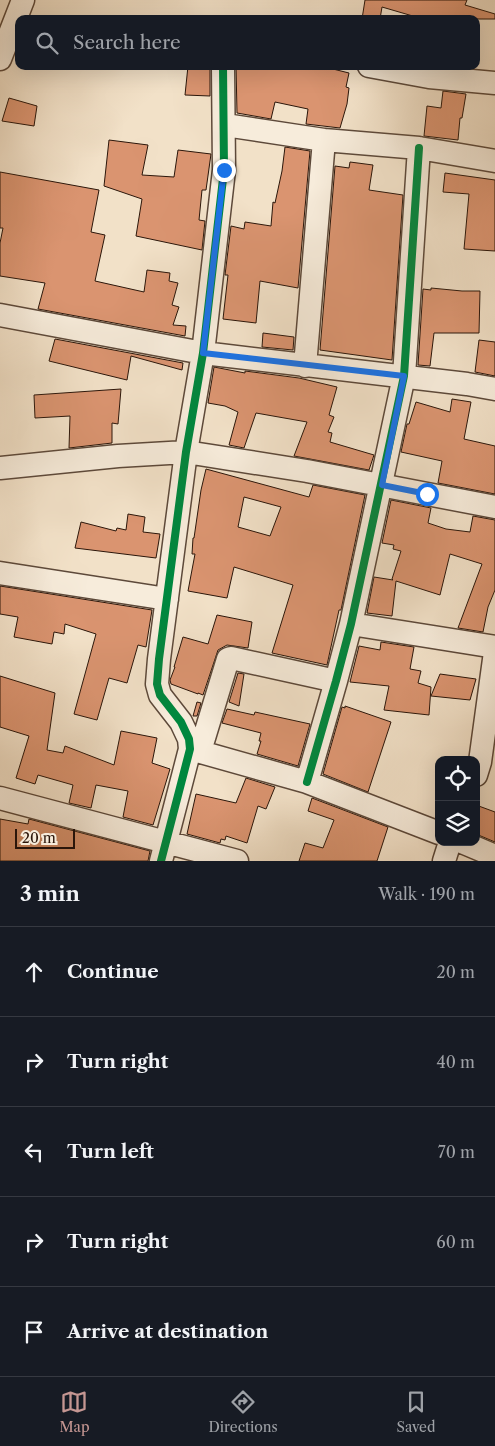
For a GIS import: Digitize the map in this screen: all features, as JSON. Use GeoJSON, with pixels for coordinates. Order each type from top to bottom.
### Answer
{"type":"FeatureCollection","features":[{"type":"Feature","properties":{"kind":"street"},"geometry":{"type":"LineString","coordinates":[[20,15],[24,0]]}},
{"type":"Feature","properties":{"kind":"street"},"geometry":{"type":"LineString","coordinates":[[0,59],[15,32]]}},
{"type":"Feature","properties":{"kind":"street"},"geometry":{"type":"LineString","coordinates":[[223,70],[224,170],[203,353],[186,452],[167,599],[157,684],[160,695],[181,722],[195,750],[307,782],[435,831]]}},
{"type":"Feature","properties":{"kind":"street"},"geometry":{"type":"LineString","coordinates":[[391,70],[429,77],[495,83]]}},
{"type":"Feature","properties":{"kind":"street"},"geometry":{"type":"LineString","coordinates":[[225,126],[324,140],[419,148],[495,161]]}},
{"type":"Feature","properties":{"kind":"street"},"geometry":{"type":"LineString","coordinates":[[305,366],[324,140]]}},
{"type":"Feature","properties":{"kind":"street"},"geometry":{"type":"LineString","coordinates":[[307,782],[351,624],[404,376],[419,148]]}},
{"type":"Feature","properties":{"kind":"street"},"geometry":{"type":"LineString","coordinates":[[0,315],[203,353],[404,376],[495,389]]}},
{"type":"Feature","properties":{"kind":"street"},"geometry":{"type":"LineString","coordinates":[[0,468],[118,456],[186,452],[307,471],[495,507]]}},
{"type":"Feature","properties":{"kind":"street"},"geometry":{"type":"LineString","coordinates":[[0,572],[167,599]]}},
{"type":"Feature","properties":{"kind":"street"},"geometry":{"type":"LineString","coordinates":[[351,624],[495,648]]}},
{"type":"Feature","properties":{"kind":"street"},"geometry":{"type":"LineString","coordinates":[[484,768],[495,652]]}},
{"type":"Feature","properties":{"kind":"street"},"geometry":{"type":"LineString","coordinates":[[163,852],[195,750],[228,659],[231,658],[336,681]]}},
{"type":"Feature","properties":{"kind":"street"},"geometry":{"type":"LineString","coordinates":[[0,798],[163,852],[238,861]]}},
{"type":"Feature","properties":{"kind":"street"},"geometry":{"type":"LineString","coordinates":[[444,861],[449,846]]}},
{"type":"Feature","properties":{"kind":"street"},"geometry":{"type":"LineString","coordinates":[[471,846],[495,856]]}},
{"type":"Feature","properties":{"kind":"building"},"geometry":{"type":"Polygon","coordinates":[[[365,0],[467,0],[465,5],[495,14],[495,19],[480,19],[480,15],[409,15],[382,7],[381,15],[363,15],[365,0]]]}},
{"type":"Feature","properties":{"kind":"building"},"geometry":{"type":"Polygon","coordinates":[[[188,70],[210,70],[210,96],[185,95],[188,70]]]}},
{"type":"Feature","properties":{"kind":"building"},"geometry":{"type":"Polygon","coordinates":[[[236,70],[337,70],[349,73],[346,87],[349,88],[347,104],[340,128],[306,124],[308,109],[275,102],[271,119],[237,113],[236,70]]]}},
{"type":"Feature","properties":{"kind":"building"},"geometry":{"type":"Polygon","coordinates":[[[443,91],[466,94],[462,118],[460,118],[458,140],[424,136],[427,106],[441,108],[443,91]]]}},
{"type":"Feature","properties":{"kind":"building"},"geometry":{"type":"Polygon","coordinates":[[[9,98],[37,106],[34,126],[2,121],[9,98]]]}},
{"type":"Feature","properties":{"kind":"building"},"geometry":{"type":"Polygon","coordinates":[[[109,140],[148,145],[142,175],[174,177],[178,150],[211,154],[206,190],[202,190],[199,220],[205,221],[202,250],[136,236],[142,199],[104,186],[109,140]]]}},
{"type":"Feature","properties":{"kind":"building"},"geometry":{"type":"Polygon","coordinates":[[[285,147],[310,151],[298,288],[260,281],[256,323],[223,319],[228,275],[225,275],[231,226],[244,229],[245,222],[271,226],[273,202],[275,203],[285,147]]]}},
{"type":"Feature","properties":{"kind":"building"},"geometry":{"type":"Polygon","coordinates":[[[350,162],[373,165],[369,190],[403,195],[392,360],[320,350],[335,166],[349,168],[350,162]]]}},
{"type":"Feature","properties":{"kind":"building"},"geometry":{"type":"Polygon","coordinates":[[[0,172],[99,190],[91,232],[105,235],[95,281],[144,292],[147,270],[170,273],[169,281],[178,283],[172,305],[179,307],[173,325],[186,326],[185,336],[38,309],[45,283],[0,276],[0,243],[3,228],[0,228],[0,172]]]}},
{"type":"Feature","properties":{"kind":"building"},"geometry":{"type":"Polygon","coordinates":[[[445,173],[495,180],[495,251],[464,249],[469,194],[443,192],[445,173]]]}},
{"type":"Feature","properties":{"kind":"building"},"geometry":{"type":"Polygon","coordinates":[[[431,288],[480,291],[479,333],[434,333],[430,366],[418,365],[423,289],[431,290],[431,288]]]}},
{"type":"Feature","properties":{"kind":"building"},"geometry":{"type":"Polygon","coordinates":[[[263,333],[294,337],[293,350],[262,347],[263,333]]]}},
{"type":"Feature","properties":{"kind":"building"},"geometry":{"type":"Polygon","coordinates":[[[55,339],[183,363],[182,370],[131,356],[127,380],[49,361],[55,339]]]}},
{"type":"Feature","properties":{"kind":"building"},"geometry":{"type":"Polygon","coordinates":[[[479,340],[495,342],[495,376],[475,372],[479,340]]]}},
{"type":"Feature","properties":{"kind":"building"},"geometry":{"type":"Polygon","coordinates":[[[214,367],[245,373],[245,371],[299,378],[337,387],[329,415],[334,417],[328,432],[332,433],[330,442],[374,455],[369,470],[294,456],[307,422],[256,413],[244,448],[229,445],[238,412],[225,406],[208,403],[214,367]]]}},
{"type":"Feature","properties":{"kind":"building"},"geometry":{"type":"Polygon","coordinates":[[[121,389],[118,424],[112,423],[112,443],[69,448],[70,416],[35,418],[34,395],[121,389]]]}},
{"type":"Feature","properties":{"kind":"building"},"geometry":{"type":"Polygon","coordinates":[[[452,399],[471,402],[464,439],[495,446],[495,494],[438,483],[442,461],[401,452],[407,424],[409,424],[416,402],[450,412],[452,399]]]}},
{"type":"Feature","properties":{"kind":"building"},"geometry":{"type":"Polygon","coordinates":[[[206,469],[309,497],[313,485],[365,495],[341,610],[339,610],[327,665],[272,653],[293,585],[234,567],[227,598],[188,591],[195,554],[192,554],[193,538],[206,469]],[[244,497],[238,527],[270,536],[281,507],[244,497]]]}},
{"type":"Feature","properties":{"kind":"building"},"geometry":{"type":"Polygon","coordinates":[[[391,500],[431,508],[428,523],[446,529],[470,532],[473,516],[495,520],[495,590],[488,607],[483,632],[458,628],[482,564],[450,554],[440,595],[396,581],[392,616],[367,613],[374,577],[393,580],[401,551],[393,549],[394,545],[382,543],[391,500]]]}},
{"type":"Feature","properties":{"kind":"building"},"geometry":{"type":"Polygon","coordinates":[[[128,514],[145,517],[143,532],[160,534],[156,558],[75,548],[81,522],[116,531],[117,528],[126,530],[128,514]]]}},
{"type":"Feature","properties":{"kind":"building"},"geometry":{"type":"Polygon","coordinates":[[[0,586],[152,610],[146,647],[138,645],[127,683],[109,678],[97,720],[74,714],[96,634],[65,624],[64,634],[54,632],[52,644],[14,637],[18,617],[0,614],[0,586]]]}},
{"type":"Feature","properties":{"kind":"building"},"geometry":{"type":"Polygon","coordinates":[[[217,615],[252,622],[248,648],[227,645],[218,650],[203,695],[171,684],[170,680],[183,637],[208,644],[217,615]]]}},
{"type":"Feature","properties":{"kind":"building"},"geometry":{"type":"Polygon","coordinates":[[[381,642],[414,647],[410,669],[421,671],[418,683],[431,687],[429,715],[384,710],[389,686],[350,682],[359,646],[380,650],[381,642]]]}},
{"type":"Feature","properties":{"kind":"building"},"geometry":{"type":"Polygon","coordinates":[[[238,673],[244,674],[239,706],[229,702],[238,673]]]}},
{"type":"Feature","properties":{"kind":"building"},"geometry":{"type":"Polygon","coordinates":[[[440,674],[476,679],[470,700],[431,696],[440,674]]]}},
{"type":"Feature","properties":{"kind":"building"},"geometry":{"type":"Polygon","coordinates":[[[0,676],[55,693],[47,750],[63,753],[65,746],[114,765],[121,731],[157,738],[152,763],[170,769],[153,825],[123,817],[128,791],[96,785],[91,808],[69,803],[73,785],[38,775],[35,784],[16,778],[29,736],[0,727],[0,676]]]}},
{"type":"Feature","properties":{"kind":"building"},"geometry":{"type":"Polygon","coordinates":[[[197,702],[201,703],[197,716],[193,716],[197,702]]]}},
{"type":"Feature","properties":{"kind":"building"},"geometry":{"type":"Polygon","coordinates":[[[345,706],[391,722],[368,792],[323,774],[342,707],[345,708],[345,706]]]}},
{"type":"Feature","properties":{"kind":"building"},"geometry":{"type":"Polygon","coordinates":[[[227,709],[254,715],[255,712],[310,724],[298,766],[257,754],[261,733],[222,723],[227,709]]]}},
{"type":"Feature","properties":{"kind":"building"},"geometry":{"type":"Polygon","coordinates":[[[246,778],[275,787],[266,809],[258,806],[247,843],[226,836],[225,840],[221,839],[220,843],[187,834],[196,794],[236,803],[246,778]]]}},
{"type":"Feature","properties":{"kind":"building"},"geometry":{"type":"Polygon","coordinates":[[[312,798],[388,827],[377,861],[299,861],[305,843],[323,848],[334,820],[308,811],[312,798]]]}},
{"type":"Feature","properties":{"kind":"building"},"geometry":{"type":"Polygon","coordinates":[[[480,806],[495,812],[495,842],[480,836],[480,806]]]}},
{"type":"Feature","properties":{"kind":"building"},"geometry":{"type":"Polygon","coordinates":[[[0,819],[28,824],[29,819],[150,851],[148,861],[0,861],[0,819]]]}},
{"type":"Feature","properties":{"kind":"cycle path"},"geometry":{"type":"LineString","coordinates":[[161,861],[190,749],[189,739],[181,722],[160,695],[157,684],[186,452],[203,353],[224,170],[223,70]]}},
{"type":"Feature","properties":{"kind":"cycle path"},"geometry":{"type":"LineString","coordinates":[[307,782],[351,624],[404,376],[419,148]]}},
{"type":"Feature","properties":{"kind":"route"},"geometry":{"type":"LineString","coordinates":[[224,170],[203,353],[404,376],[382,485],[427,494]]}}]}
